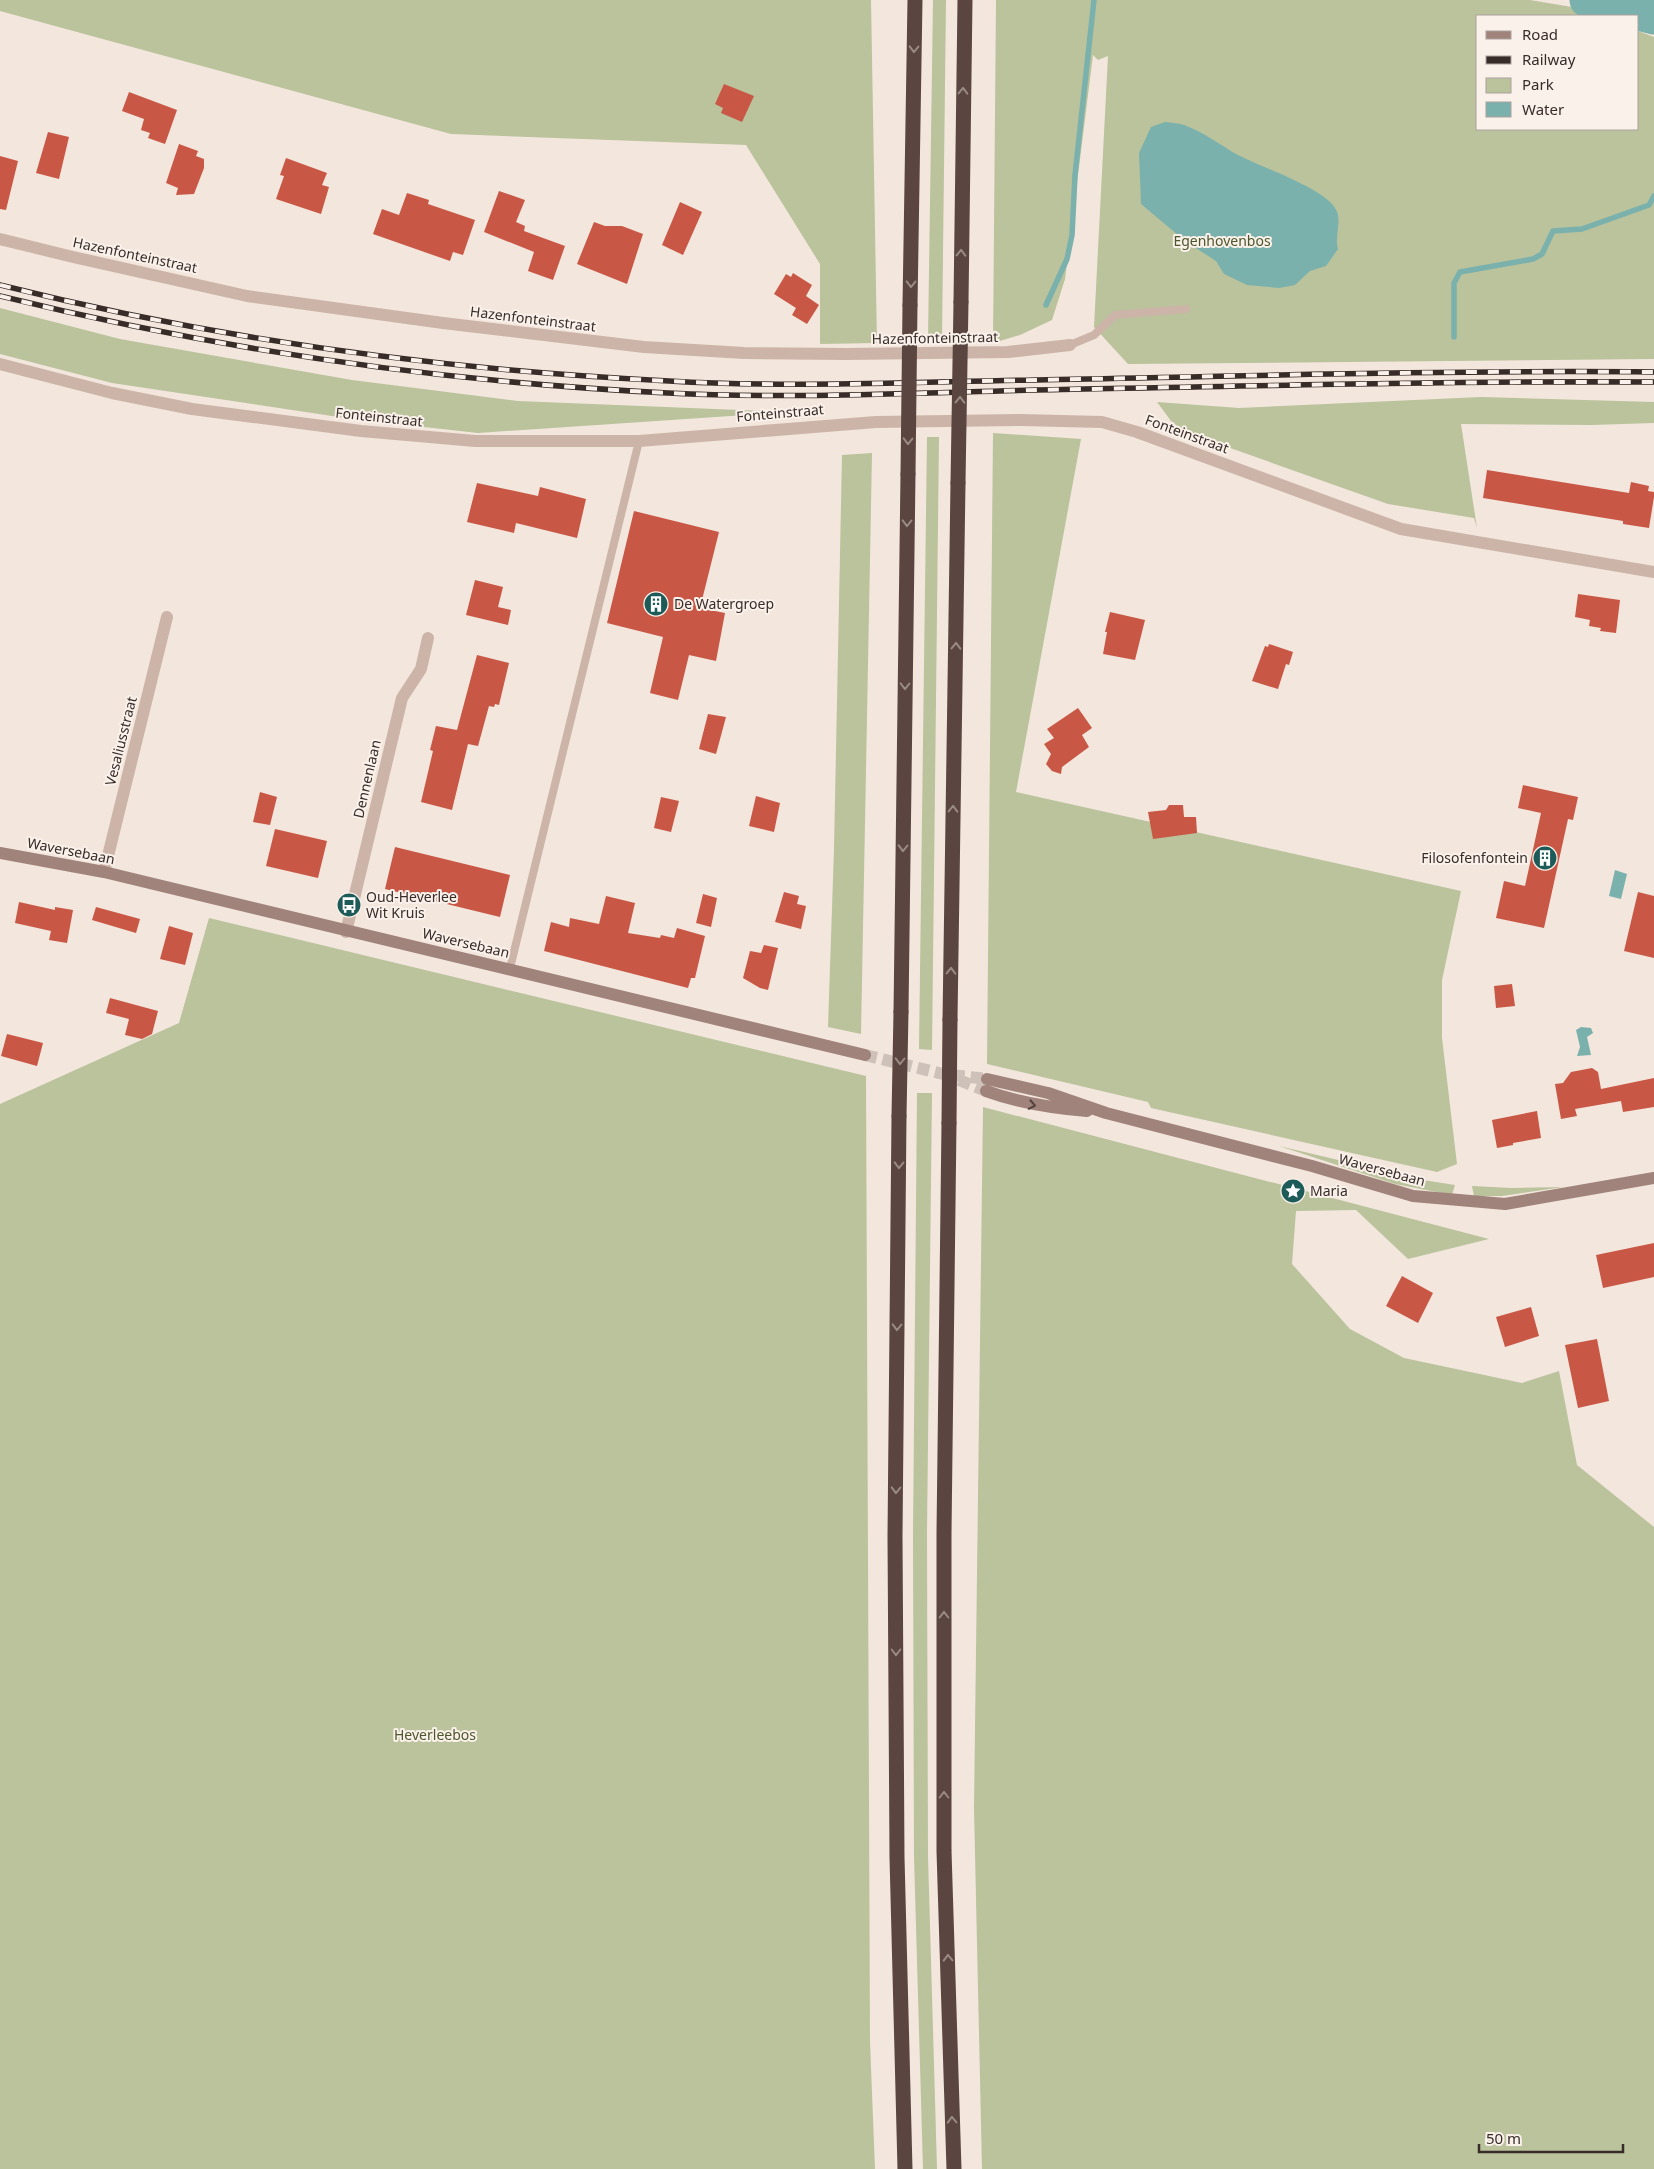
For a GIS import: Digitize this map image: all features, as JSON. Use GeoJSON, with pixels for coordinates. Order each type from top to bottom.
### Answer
{"type":"FeatureCollection","features":[{"type":"Feature","properties":{"kind":"highway"},"geometry":{"type":"LineString","coordinates":[[905,2169],[896,1838],[895,1536],[915,0]]}},
{"type":"Feature","properties":{"kind":"highway"},"geometry":{"type":"LineString","coordinates":[[954,2169],[944,1852],[944,1533],[965,0]]}},
{"type":"Feature","properties":{"kind":"street","name":"Hazenfonteinstraat"},"geometry":{"type":"LineString","coordinates":[[0,239],[247,296],[443,323],[644,347],[744,353],[856,354],[1008,352],[1070,345]]}},
{"type":"Feature","properties":{"kind":"street","name":"Fonteinstraat"},"geometry":{"type":"LineString","coordinates":[[0,364],[112,394],[183,407],[361,431],[475,440],[639,441],[858,422],[1013,420],[1102,422],[1138,432],[1401,529],[1654,572]]}},
{"type":"Feature","properties":{"kind":"street","name":"Vesaliusstraat"},"geometry":{"type":"LineString","coordinates":[[104,872],[168,617]]}},
{"type":"Feature","properties":{"kind":"street","name":"Dennenlaan"},"geometry":{"type":"LineString","coordinates":[[346,932],[402,698],[421,669],[428,638]]}},
{"type":"Feature","properties":{"kind":"street","name":"Waversebaan"},"geometry":{"type":"LineString","coordinates":[[0,853],[104,872],[346,932],[510,968],[865,1055]]}},
{"type":"Feature","properties":{"kind":"street","name":"Waversebaan"},"geometry":{"type":"LineString","coordinates":[[986,1085],[1021,1103],[1046,1108],[1106,1113],[1312,1166],[1413,1196],[1505,1204],[1654,1178]]}},
{"type":"Feature","properties":{"kind":"lane"},"geometry":{"type":"LineString","coordinates":[[1070,345],[1094,335],[1115,315],[1186,309]]}},
{"type":"Feature","properties":{"kind":"lane"},"geometry":{"type":"LineString","coordinates":[[510,968],[639,441]]}},
{"type":"Feature","properties":{"kind":"green space"},"geometry":{"type":"Polygon","coordinates":[[[0,0],[871,0],[877,343],[820,344],[820,264],[746,145],[451,134],[0,11],[0,0]]]}},
{"type":"Feature","properties":{"kind":"green space"},"geometry":{"type":"Polygon","coordinates":[[[933,0],[946,0],[942,339],[928,339],[933,0]]]}},
{"type":"Feature","properties":{"kind":"green space","name":"Egenhovenbos"},"geometry":{"type":"Polygon","coordinates":[[[996,0],[1530,0],[1578,8],[1597,15],[1476,15],[1476,130],[1639,130],[1639,31],[1654,37],[1654,359],[1128,364],[1094,327],[1108,56],[1098,60],[1093,55],[1065,279],[1052,320],[1020,335],[993,343],[996,0]]]}},
{"type":"Feature","properties":{"kind":"green space"},"geometry":{"type":"Polygon","coordinates":[[[0,308],[120,339],[352,380],[518,401],[791,412],[478,433],[352,419],[112,383],[0,354],[0,308]]]}},
{"type":"Feature","properties":{"kind":"green space"},"geometry":{"type":"Polygon","coordinates":[[[1481,397],[1654,402],[1654,423],[1592,425],[1461,424],[1477,528],[1474,518],[1388,504],[1185,432],[1171,421],[1157,402],[1239,408],[1481,397]]]}},
{"type":"Feature","properties":{"kind":"green space"},"geometry":{"type":"Polygon","coordinates":[[[993,433],[1081,439],[1016,792],[1461,891],[1442,980],[1442,1038],[1457,1164],[1437,1172],[1151,1108],[1148,1102],[987,1064],[993,433]]]}},
{"type":"Feature","properties":{"kind":"green space"},"geometry":{"type":"Polygon","coordinates":[[[927,437],[939,437],[932,1050],[919,1049],[927,437]]]}},
{"type":"Feature","properties":{"kind":"green space"},"geometry":{"type":"Polygon","coordinates":[[[872,453],[861,1034],[828,1027],[834,849],[842,455],[872,453]]]}},
{"type":"Feature","properties":{"kind":"green space","name":"Heverleebos"},"geometry":{"type":"Polygon","coordinates":[[[209,918],[866,1076],[870,2042],[875,2169],[0,2169],[0,1104],[179,1023],[209,918]]]}},
{"type":"Feature","properties":{"kind":"green space"},"geometry":{"type":"Polygon","coordinates":[[[917,1093],[932,1093],[927,1533],[928,1856],[937,2169],[923,2169],[914,1857],[913,1535],[917,1093]]]}},
{"type":"Feature","properties":{"kind":"green space"},"geometry":{"type":"Polygon","coordinates":[[[983,1107],[1489,1239],[1408,1259],[1356,1210],[1296,1211],[1292,1264],[1350,1329],[1404,1358],[1522,1383],[1559,1371],[1577,1465],[1654,1527],[1654,2169],[982,2169],[974,1808],[983,1107]]]}},
{"type":"Feature","properties":{"kind":"green space"},"geometry":{"type":"Polygon","coordinates":[[[1279,1146],[1423,1180],[1455,1185],[1452,1195],[1395,1184],[1279,1146]]]}},
{"type":"Feature","properties":{"kind":"green space"},"geometry":{"type":"Polygon","coordinates":[[[1472,1186],[1512,1188],[1563,1187],[1502,1196],[1474,1196],[1472,1186]]]}},
{"type":"Feature","properties":{"kind":"water"},"geometry":{"type":"Polygon","coordinates":[[[1165,122],[1182,124],[1198,131],[1238,155],[1291,178],[1328,200],[1337,212],[1338,249],[1326,266],[1310,271],[1295,285],[1279,288],[1247,285],[1224,274],[1216,261],[1185,241],[1141,204],[1139,153],[1151,127],[1165,122]]]}},
{"type":"Feature","properties":{"kind":"water"},"geometry":{"type":"Polygon","coordinates":[[[1615,870],[1627,874],[1621,899],[1609,896],[1615,870]]]}},
{"type":"Feature","properties":{"kind":"water"},"geometry":{"type":"Polygon","coordinates":[[[1581,1027],[1591,1028],[1593,1033],[1587,1037],[1591,1055],[1577,1056],[1580,1047],[1576,1030],[1581,1027]]]}},
{"type":"Feature","properties":{"kind":"building"},"geometry":{"type":"Polygon","coordinates":[[[724,84],[754,96],[742,122],[721,113],[723,108],[715,104],[724,84]]]}},
{"type":"Feature","properties":{"kind":"building"},"geometry":{"type":"Polygon","coordinates":[[[129,92],[177,110],[165,144],[148,138],[150,133],[141,130],[144,119],[122,111],[129,92]]]}},
{"type":"Feature","properties":{"kind":"building"},"geometry":{"type":"Polygon","coordinates":[[[48,132],[69,137],[59,179],[36,173],[48,132]]]}},
{"type":"Feature","properties":{"kind":"building"},"geometry":{"type":"Polygon","coordinates":[[[179,144],[198,151],[196,156],[204,159],[204,168],[194,194],[176,195],[178,188],[166,183],[179,144]]]}},
{"type":"Feature","properties":{"kind":"building"},"geometry":{"type":"Polygon","coordinates":[[[0,156],[18,161],[6,210],[0,209],[0,156]]]}},
{"type":"Feature","properties":{"kind":"building"},"geometry":{"type":"Polygon","coordinates":[[[286,158],[327,173],[322,185],[329,187],[321,214],[276,199],[284,176],[280,175],[286,158]]]}},
{"type":"Feature","properties":{"kind":"building"},"geometry":{"type":"Polygon","coordinates":[[[499,191],[525,200],[516,222],[525,226],[524,231],[565,246],[553,280],[528,271],[534,252],[484,232],[499,191]]]}},
{"type":"Feature","properties":{"kind":"building"},"geometry":{"type":"Polygon","coordinates":[[[407,193],[429,200],[428,204],[475,220],[463,255],[453,252],[450,261],[373,234],[382,209],[399,215],[407,193]]]}},
{"type":"Feature","properties":{"kind":"building"},"geometry":{"type":"Polygon","coordinates":[[[680,202],[702,212],[683,255],[662,245],[680,202]]]}},
{"type":"Feature","properties":{"kind":"building"},"geometry":{"type":"Polygon","coordinates":[[[594,222],[605,226],[622,226],[643,234],[627,284],[577,264],[594,222]]]}},
{"type":"Feature","properties":{"kind":"building"},"geometry":{"type":"Polygon","coordinates":[[[793,273],[812,285],[806,296],[819,305],[807,324],[792,315],[796,308],[774,294],[786,274],[791,277],[793,273]]]}},
{"type":"Feature","properties":{"kind":"building"},"geometry":{"type":"Polygon","coordinates":[[[1487,470],[1629,493],[1631,482],[1649,486],[1648,491],[1654,492],[1654,497],[1649,528],[1623,524],[1623,521],[1483,498],[1487,470]]]}},
{"type":"Feature","properties":{"kind":"building"},"geometry":{"type":"Polygon","coordinates":[[[477,483],[538,496],[540,487],[586,499],[577,538],[516,523],[514,533],[467,522],[477,483]]]}},
{"type":"Feature","properties":{"kind":"building","name":"De Watergroep"},"geometry":{"type":"Polygon","coordinates":[[[634,511],[719,532],[700,608],[725,613],[716,661],[689,655],[678,700],[650,693],[663,637],[607,623],[634,511]]]}},
{"type":"Feature","properties":{"kind":"building"},"geometry":{"type":"Polygon","coordinates":[[[475,580],[503,587],[498,607],[511,610],[508,625],[466,615],[475,580]]]}},
{"type":"Feature","properties":{"kind":"building"},"geometry":{"type":"Polygon","coordinates":[[[1578,594],[1620,600],[1616,633],[1600,631],[1601,628],[1589,626],[1590,620],[1575,617],[1578,594]]]}},
{"type":"Feature","properties":{"kind":"building"},"geometry":{"type":"Polygon","coordinates":[[[1110,612],[1145,620],[1135,660],[1103,654],[1107,632],[1105,632],[1110,612]]]}},
{"type":"Feature","properties":{"kind":"building"},"geometry":{"type":"Polygon","coordinates":[[[1269,644],[1293,652],[1289,665],[1286,664],[1278,689],[1252,681],[1265,646],[1268,647],[1269,644]]]}},
{"type":"Feature","properties":{"kind":"building"},"geometry":{"type":"Polygon","coordinates":[[[477,655],[509,663],[499,705],[489,706],[478,746],[468,744],[452,810],[421,802],[433,751],[430,750],[436,726],[457,730],[477,655]]]}},
{"type":"Feature","properties":{"kind":"building"},"geometry":{"type":"Polygon","coordinates":[[[1078,708],[1092,728],[1082,735],[1089,747],[1062,767],[1061,774],[1052,771],[1046,764],[1051,754],[1044,744],[1054,738],[1047,729],[1078,708]]]}},
{"type":"Feature","properties":{"kind":"building"},"geometry":{"type":"Polygon","coordinates":[[[708,714],[726,717],[716,754],[699,749],[708,714]]]}},
{"type":"Feature","properties":{"kind":"building","name":"Filosofenfontein"},"geometry":{"type":"Polygon","coordinates":[[[1523,785],[1578,797],[1573,820],[1568,819],[1544,928],[1496,918],[1504,881],[1525,886],[1541,813],[1518,808],[1523,785]]]}},
{"type":"Feature","properties":{"kind":"building"},"geometry":{"type":"Polygon","coordinates":[[[260,792],[277,797],[270,825],[253,822],[260,792]]]}},
{"type":"Feature","properties":{"kind":"building"},"geometry":{"type":"Polygon","coordinates":[[[756,796],[780,803],[774,832],[749,826],[756,796]]]}},
{"type":"Feature","properties":{"kind":"building"},"geometry":{"type":"Polygon","coordinates":[[[661,797],[679,801],[671,832],[654,828],[661,797]]]}},
{"type":"Feature","properties":{"kind":"building"},"geometry":{"type":"Polygon","coordinates":[[[1169,805],[1183,805],[1184,817],[1196,817],[1197,833],[1153,839],[1148,812],[1166,810],[1169,805]]]}},
{"type":"Feature","properties":{"kind":"building"},"geometry":{"type":"Polygon","coordinates":[[[275,829],[327,841],[318,878],[266,866],[275,829]]]}},
{"type":"Feature","properties":{"kind":"building"},"geometry":{"type":"Polygon","coordinates":[[[395,847],[510,875],[500,917],[385,889],[395,847]]]}},
{"type":"Feature","properties":{"kind":"building"},"geometry":{"type":"Polygon","coordinates":[[[784,892],[799,896],[797,904],[806,906],[801,929],[775,922],[784,892]]]}},
{"type":"Feature","properties":{"kind":"building"},"geometry":{"type":"Polygon","coordinates":[[[1638,892],[1654,896],[1654,958],[1624,951],[1638,892]]]}},
{"type":"Feature","properties":{"kind":"building"},"geometry":{"type":"Polygon","coordinates":[[[703,894],[717,898],[711,927],[696,923],[703,894]]]}},
{"type":"Feature","properties":{"kind":"building"},"geometry":{"type":"Polygon","coordinates":[[[606,896],[635,903],[628,933],[660,938],[661,935],[674,938],[677,928],[705,936],[695,978],[691,978],[688,988],[544,951],[551,922],[569,927],[570,918],[599,924],[606,896]]]}},
{"type":"Feature","properties":{"kind":"building"},"geometry":{"type":"Polygon","coordinates":[[[19,902],[55,910],[55,907],[73,910],[67,943],[49,940],[51,931],[15,923],[19,902]]]}},
{"type":"Feature","properties":{"kind":"building"},"geometry":{"type":"Polygon","coordinates":[[[96,907],[140,919],[136,933],[92,920],[96,907]]]}},
{"type":"Feature","properties":{"kind":"building"},"geometry":{"type":"Polygon","coordinates":[[[169,926],[193,933],[185,965],[160,959],[169,926]]]}},
{"type":"Feature","properties":{"kind":"building"},"geometry":{"type":"Polygon","coordinates":[[[764,945],[778,948],[768,990],[760,988],[743,978],[750,951],[761,953],[764,945]]]}},
{"type":"Feature","properties":{"kind":"building"},"geometry":{"type":"Polygon","coordinates":[[[1512,984],[1515,1006],[1496,1008],[1494,986],[1512,984]]]}},
{"type":"Feature","properties":{"kind":"building"},"geometry":{"type":"Polygon","coordinates":[[[110,998],[158,1011],[152,1034],[142,1039],[125,1035],[129,1019],[106,1013],[110,998]]]}},
{"type":"Feature","properties":{"kind":"building"},"geometry":{"type":"Polygon","coordinates":[[[7,1034],[43,1043],[37,1066],[1,1056],[7,1034]]]}},
{"type":"Feature","properties":{"kind":"building"},"geometry":{"type":"Polygon","coordinates":[[[1592,1068],[1598,1072],[1601,1089],[1654,1078],[1654,1107],[1623,1112],[1621,1101],[1575,1109],[1577,1116],[1561,1119],[1555,1084],[1563,1083],[1571,1072],[1592,1068]]]}},
{"type":"Feature","properties":{"kind":"building"},"geometry":{"type":"Polygon","coordinates":[[[1537,1111],[1541,1138],[1497,1148],[1492,1120],[1537,1111]]]}},
{"type":"Feature","properties":{"kind":"building"},"geometry":{"type":"Polygon","coordinates":[[[1654,1243],[1654,1277],[1603,1288],[1596,1255],[1654,1243]]]}},
{"type":"Feature","properties":{"kind":"building"},"geometry":{"type":"Polygon","coordinates":[[[1402,1276],[1433,1293],[1418,1323],[1386,1306],[1402,1276]]]}},
{"type":"Feature","properties":{"kind":"building"},"geometry":{"type":"Polygon","coordinates":[[[1531,1307],[1539,1336],[1505,1347],[1496,1317],[1531,1307]]]}},
{"type":"Feature","properties":{"kind":"building"},"geometry":{"type":"Polygon","coordinates":[[[1597,1339],[1609,1401],[1578,1408],[1565,1345],[1597,1339]]]}},
{"type":"Feature","properties":{"kind":"waterway"},"geometry":{"type":"LineString","coordinates":[[1046,305],[1067,259],[1072,235],[1075,175],[1094,0]]}},
{"type":"Feature","properties":{"kind":"waterway"},"geometry":{"type":"LineString","coordinates":[[1587,0],[1654,17]]}},
{"type":"Feature","properties":{"kind":"waterway"},"geometry":{"type":"LineString","coordinates":[[1454,337],[1454,283],[1460,272],[1533,259],[1542,254],[1553,231],[1582,229],[1649,205],[1654,196]]}},
{"type":"Feature","properties":{"kind":"tunnel"},"geometry":{"type":"LineString","coordinates":[[865,1055],[943,1074],[987,1079]]}},
{"type":"Feature","properties":{"kind":"tunnel"},"geometry":{"type":"LineString","coordinates":[[959,1080],[986,1091]]}},
{"type":"Feature","properties":{"kind":"railway"},"geometry":{"type":"LineString","coordinates":[[0,285],[165,322],[332,350],[500,369],[669,381],[853,384],[1268,375],[1654,372]]}},
{"type":"Feature","properties":{"kind":"railway"},"geometry":{"type":"LineString","coordinates":[[0,296],[165,332],[248,348],[332,361],[499,381],[668,393],[714,395],[898,394],[1345,384],[1654,382]]}},
{"type":"Feature","properties":{"kind":"place","name":"De Watergroep"},"geometry":{"type":"Point","coordinates":[656,604]}},
{"type":"Feature","properties":{"kind":"place","name":"Filosofenfontein"},"geometry":{"type":"Point","coordinates":[1545,858]}},
{"type":"Feature","properties":{"kind":"place","name":"Oud-Heverlee Wit Kruis"},"geometry":{"type":"Point","coordinates":[349,905]}},
{"type":"Feature","properties":{"kind":"place","name":"Maria"},"geometry":{"type":"Point","coordinates":[1293,1191]}}]}
